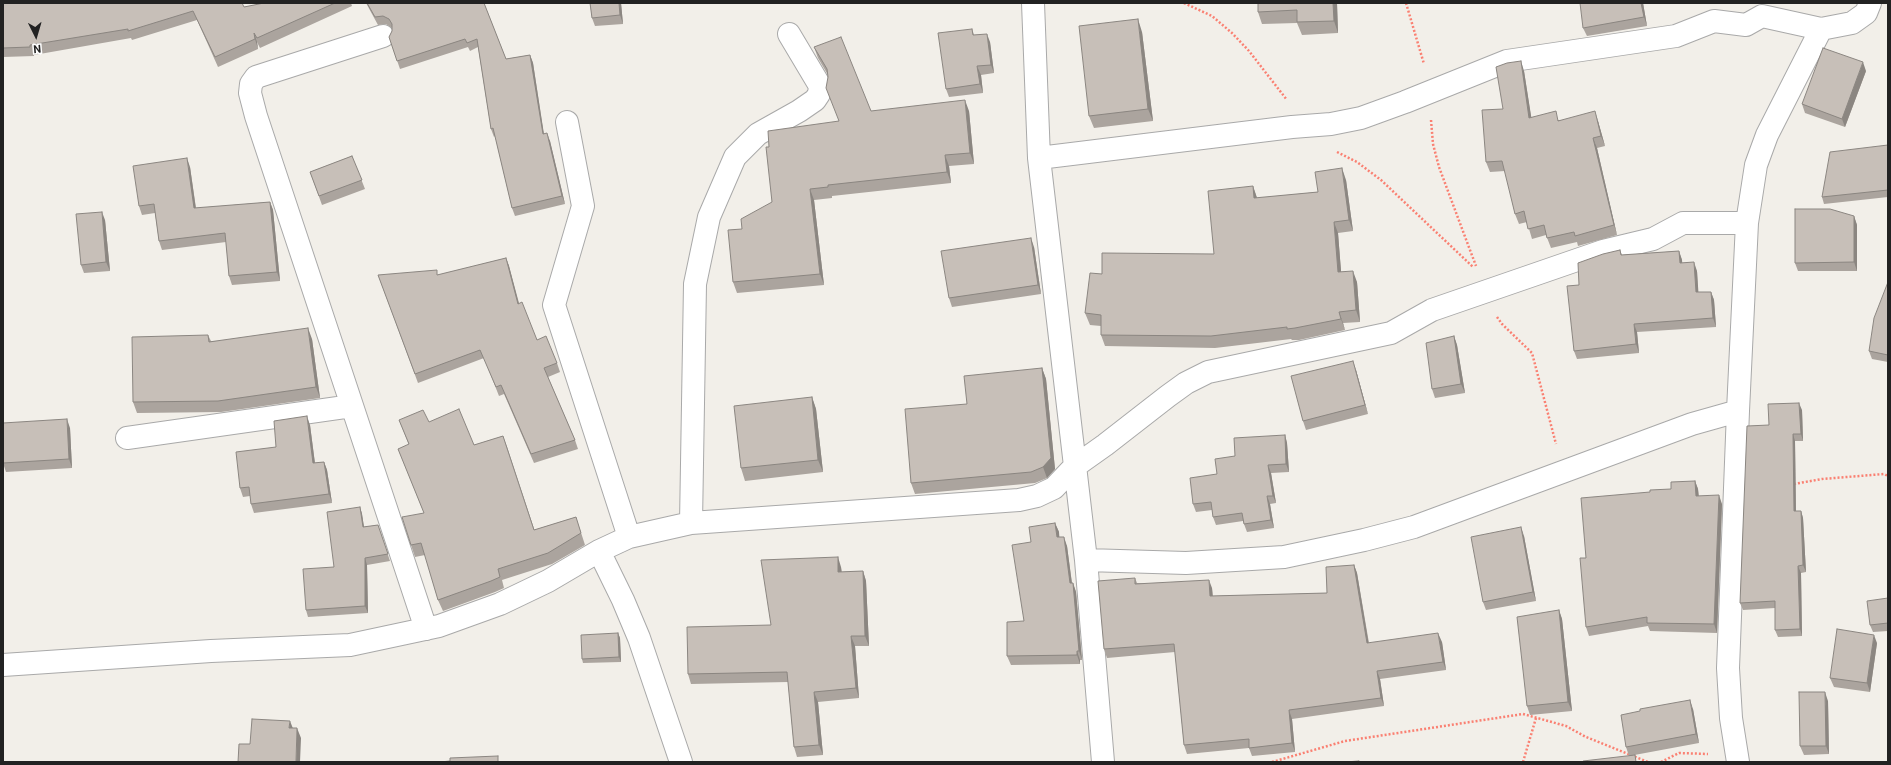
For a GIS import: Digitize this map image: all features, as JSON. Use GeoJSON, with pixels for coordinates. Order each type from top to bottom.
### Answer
{"type":"FeatureCollection","features":[{"type":"Feature","properties":{"kind":"street"},"geometry":{"type":"LineString","coordinates":[[1033,3],[1038,158],[1086,560],[1103,762]]}},
{"type":"Feature","properties":{"kind":"street"},"geometry":{"type":"LineString","coordinates":[[1038,158],[1331,124],[1361,118],[1428,93],[1507,60],[1676,36],[1714,21],[1746,25],[1762,16],[1821,29],[1852,24],[1866,13],[1870,3]]}},
{"type":"Feature","properties":{"kind":"street"},"geometry":{"type":"LineString","coordinates":[[1737,758],[1731,718],[1728,668],[1747,223],[1756,164],[1767,135],[1821,29]]}},
{"type":"Feature","properties":{"kind":"street"},"geometry":{"type":"LineString","coordinates":[[691,524],[695,284],[709,216],[735,157],[758,134],[799,111],[815,100],[819,94],[820,86],[789,34]]}},
{"type":"Feature","properties":{"kind":"street"},"geometry":{"type":"LineString","coordinates":[[383,36],[256,77],[251,84],[250,93],[256,116],[426,629]]}},
{"type":"Feature","properties":{"kind":"street"},"geometry":{"type":"LineString","coordinates":[[567,122],[583,206],[554,305],[629,537]]}},
{"type":"Feature","properties":{"kind":"street"},"geometry":{"type":"LineString","coordinates":[[3,665],[211,651],[350,645],[439,626],[500,604],[548,582],[599,551],[629,537],[691,524],[1019,500],[1038,496],[1054,488],[1074,467],[1168,396],[1186,383],[1208,372],[1391,333],[1432,310],[1603,251],[1653,238],[1683,223],[1747,223]]}},
{"type":"Feature","properties":{"kind":"street"},"geometry":{"type":"LineString","coordinates":[[127,438],[352,406]]}},
{"type":"Feature","properties":{"kind":"street"},"geometry":{"type":"LineString","coordinates":[[1086,560],[1186,563],[1284,557],[1364,540],[1414,527],[1692,424],[1738,411]]}},
{"type":"Feature","properties":{"kind":"street"},"geometry":{"type":"LineString","coordinates":[[599,551],[623,600],[639,638],[681,762]]}},
{"type":"Feature","properties":{"kind":"path"},"geometry":{"type":"LineString","coordinates":[[1184,3],[1212,16],[1232,33],[1272,80],[1316,138],[1329,148],[1357,162],[1381,180],[1478,271]]}},
{"type":"Feature","properties":{"kind":"path"},"geometry":{"type":"LineString","coordinates":[[1406,3],[1424,65],[1428,93]]}},
{"type":"Feature","properties":{"kind":"path"},"geometry":{"type":"LineString","coordinates":[[1793,484],[1822,479],[1884,474],[1888,476]]}},
{"type":"Feature","properties":{"kind":"path"},"geometry":{"type":"LineString","coordinates":[[1272,762],[1345,741],[1523,714],[1566,726],[1586,737],[1648,762]]}},
{"type":"Feature","properties":{"kind":"path"},"geometry":{"type":"LineString","coordinates":[[1523,762],[1536,718]]}},
{"type":"Feature","properties":{"kind":"path"},"geometry":{"type":"LineString","coordinates":[[1661,762],[1679,754],[1737,758]]}},
{"type":"Feature","properties":{"kind":"building"},"geometry":{"type":"Polygon","coordinates":[[[3,3],[242,3],[244,7],[264,3],[335,3],[257,38],[254,33],[255,39],[215,57],[193,11],[128,31],[128,29],[30,45],[30,47],[3,48],[3,3]]]}},
{"type":"Feature","properties":{"kind":"building"},"geometry":{"type":"Polygon","coordinates":[[[367,3],[484,3],[506,59],[530,55],[543,134],[547,133],[562,196],[512,208],[493,128],[491,129],[477,39],[467,43],[465,39],[397,61],[389,37],[392,31],[392,24],[389,19],[383,16],[375,17],[367,3]]]}},
{"type":"Feature","properties":{"kind":"building"},"geometry":{"type":"Polygon","coordinates":[[[590,3],[619,3],[620,15],[592,18],[590,3]]]}},
{"type":"Feature","properties":{"kind":"building"},"geometry":{"type":"Polygon","coordinates":[[[1258,3],[1333,3],[1334,21],[1297,22],[1297,10],[1258,12],[1258,3]]]}},
{"type":"Feature","properties":{"kind":"building"},"geometry":{"type":"Polygon","coordinates":[[[1580,3],[1641,3],[1644,17],[1583,28],[1580,3]]]}},
{"type":"Feature","properties":{"kind":"building"},"geometry":{"type":"Polygon","coordinates":[[[1138,19],[1148,109],[1089,116],[1079,26],[1138,19]]]}},
{"type":"Feature","properties":{"kind":"building"},"geometry":{"type":"Polygon","coordinates":[[[972,29],[973,35],[987,34],[991,65],[977,66],[980,84],[946,89],[938,33],[972,29]]]}},
{"type":"Feature","properties":{"kind":"building"},"geometry":{"type":"Polygon","coordinates":[[[841,37],[871,111],[965,100],[970,153],[945,155],[947,172],[828,185],[828,187],[810,189],[820,274],[733,282],[728,230],[742,229],[741,219],[772,202],[766,147],[769,147],[768,131],[839,121],[826,88],[828,77],[827,69],[814,47],[841,37]]]}},
{"type":"Feature","properties":{"kind":"building"},"geometry":{"type":"Polygon","coordinates":[[[1823,48],[1863,62],[1842,119],[1802,104],[1823,48]]]}},
{"type":"Feature","properties":{"kind":"building"},"geometry":{"type":"Polygon","coordinates":[[[1521,61],[1529,118],[1556,111],[1558,121],[1595,111],[1601,136],[1593,138],[1614,225],[1575,236],[1574,232],[1547,238],[1544,225],[1528,229],[1524,211],[1515,214],[1502,161],[1486,162],[1482,110],[1503,109],[1496,67],[1507,63],[1521,61]]]}},
{"type":"Feature","properties":{"kind":"building"},"geometry":{"type":"Polygon","coordinates":[[[1888,145],[1888,190],[1822,197],[1830,152],[1888,145]]]}},
{"type":"Feature","properties":{"kind":"building"},"geometry":{"type":"Polygon","coordinates":[[[352,156],[362,180],[319,196],[310,172],[352,156]]]}},
{"type":"Feature","properties":{"kind":"building"},"geometry":{"type":"Polygon","coordinates":[[[187,158],[194,208],[270,202],[277,272],[229,276],[225,233],[159,241],[154,204],[139,206],[133,166],[187,158]]]}},
{"type":"Feature","properties":{"kind":"building"},"geometry":{"type":"Polygon","coordinates":[[[1342,168],[1349,220],[1334,222],[1338,272],[1353,271],[1356,310],[1339,312],[1341,319],[1295,328],[1287,329],[1287,327],[1211,336],[1101,335],[1101,315],[1085,313],[1090,273],[1102,274],[1102,253],[1214,254],[1208,191],[1253,186],[1254,198],[1318,192],[1315,172],[1342,168]]]}},
{"type":"Feature","properties":{"kind":"building"},"geometry":{"type":"Polygon","coordinates":[[[1795,209],[1830,209],[1854,216],[1854,262],[1795,263],[1795,209]]]}},
{"type":"Feature","properties":{"kind":"building"},"geometry":{"type":"Polygon","coordinates":[[[102,212],[106,262],[81,265],[76,214],[102,212]]]}},
{"type":"Feature","properties":{"kind":"building"},"geometry":{"type":"Polygon","coordinates":[[[1031,238],[1038,285],[949,298],[941,251],[1031,238]]]}},
{"type":"Feature","properties":{"kind":"building"},"geometry":{"type":"Polygon","coordinates":[[[1620,250],[1621,255],[1679,251],[1680,263],[1694,262],[1696,292],[1711,292],[1713,318],[1634,324],[1636,344],[1574,351],[1567,286],[1579,285],[1578,263],[1603,254],[1620,250]]]}},
{"type":"Feature","properties":{"kind":"building"},"geometry":{"type":"Polygon","coordinates":[[[506,258],[518,304],[522,302],[537,340],[546,336],[557,363],[544,368],[575,440],[531,454],[501,385],[496,387],[480,350],[415,374],[378,275],[437,270],[437,275],[506,258]]]}},
{"type":"Feature","properties":{"kind":"building"},"geometry":{"type":"Polygon","coordinates":[[[1888,282],[1888,355],[1869,351],[1874,318],[1888,282]]]}},
{"type":"Feature","properties":{"kind":"building"},"geometry":{"type":"Polygon","coordinates":[[[308,328],[316,387],[218,401],[133,402],[132,337],[208,335],[209,342],[308,328]]]}},
{"type":"Feature","properties":{"kind":"building"},"geometry":{"type":"Polygon","coordinates":[[[1454,336],[1461,384],[1432,389],[1426,343],[1454,336]]]}},
{"type":"Feature","properties":{"kind":"building"},"geometry":{"type":"Polygon","coordinates":[[[1353,361],[1365,405],[1303,421],[1291,376],[1353,361]]]}},
{"type":"Feature","properties":{"kind":"building"},"geometry":{"type":"Polygon","coordinates":[[[1042,368],[1051,458],[1043,467],[1031,472],[911,483],[905,409],[967,404],[964,376],[1042,368]]]}},
{"type":"Feature","properties":{"kind":"building"},"geometry":{"type":"Polygon","coordinates":[[[812,397],[818,460],[741,468],[734,406],[812,397]]]}},
{"type":"Feature","properties":{"kind":"building"},"geometry":{"type":"Polygon","coordinates":[[[1799,403],[1801,434],[1793,434],[1794,511],[1801,511],[1803,565],[1798,566],[1800,629],[1775,630],[1775,601],[1740,603],[1747,426],[1769,425],[1768,404],[1799,403]]]}},
{"type":"Feature","properties":{"kind":"building"},"geometry":{"type":"Polygon","coordinates":[[[459,409],[474,445],[503,436],[534,530],[576,517],[581,533],[548,553],[498,569],[500,577],[438,600],[421,543],[411,545],[402,517],[424,513],[398,449],[409,444],[399,420],[423,410],[429,422],[459,409]]]}},
{"type":"Feature","properties":{"kind":"building"},"geometry":{"type":"Polygon","coordinates":[[[307,416],[313,463],[324,462],[329,494],[251,504],[249,487],[240,488],[236,452],[276,447],[274,421],[307,416]]]}},
{"type":"Feature","properties":{"kind":"building"},"geometry":{"type":"Polygon","coordinates":[[[67,419],[69,459],[3,463],[3,423],[67,419]]]}},
{"type":"Feature","properties":{"kind":"building"},"geometry":{"type":"Polygon","coordinates":[[[1285,435],[1286,464],[1268,465],[1273,496],[1267,496],[1271,520],[1244,524],[1242,513],[1213,517],[1211,502],[1193,504],[1190,478],[1217,474],[1215,459],[1235,456],[1234,438],[1285,435]]]}},
{"type":"Feature","properties":{"kind":"building"},"geometry":{"type":"Polygon","coordinates":[[[1695,481],[1696,496],[1719,495],[1714,624],[1647,623],[1647,617],[1586,627],[1580,558],[1586,558],[1581,498],[1671,489],[1671,482],[1695,481]]]}},
{"type":"Feature","properties":{"kind":"building"},"geometry":{"type":"Polygon","coordinates":[[[360,507],[363,527],[378,525],[388,554],[365,558],[365,606],[306,610],[303,569],[334,567],[327,512],[360,507]]]}},
{"type":"Feature","properties":{"kind":"building"},"geometry":{"type":"Polygon","coordinates":[[[1055,523],[1057,537],[1064,537],[1070,583],[1073,583],[1079,651],[1077,651],[1077,655],[1007,656],[1007,622],[1024,621],[1012,545],[1031,542],[1029,527],[1055,523]]]}},
{"type":"Feature","properties":{"kind":"building"},"geometry":{"type":"Polygon","coordinates":[[[1521,527],[1533,592],[1483,602],[1471,537],[1521,527]]]}},
{"type":"Feature","properties":{"kind":"building"},"geometry":{"type":"Polygon","coordinates":[[[838,557],[838,572],[863,571],[865,636],[851,636],[856,688],[814,692],[819,745],[794,747],[787,672],[688,674],[687,627],[771,625],[761,560],[838,557]]]}},
{"type":"Feature","properties":{"kind":"building"},"geometry":{"type":"Polygon","coordinates":[[[1354,565],[1367,643],[1438,633],[1443,662],[1377,671],[1381,698],[1289,710],[1292,743],[1249,748],[1249,739],[1184,745],[1174,644],[1104,649],[1098,581],[1135,578],[1135,584],[1209,580],[1210,596],[1327,593],[1326,567],[1354,565]]]}},
{"type":"Feature","properties":{"kind":"building"},"geometry":{"type":"Polygon","coordinates":[[[1888,598],[1888,623],[1870,625],[1867,601],[1888,598]]]}},
{"type":"Feature","properties":{"kind":"building"},"geometry":{"type":"Polygon","coordinates":[[[1559,610],[1568,702],[1527,706],[1517,617],[1559,610]]]}},
{"type":"Feature","properties":{"kind":"building"},"geometry":{"type":"Polygon","coordinates":[[[1837,629],[1874,635],[1867,683],[1830,678],[1837,629]]]}},
{"type":"Feature","properties":{"kind":"building"},"geometry":{"type":"Polygon","coordinates":[[[618,633],[619,657],[582,659],[581,635],[618,633]]]}},
{"type":"Feature","properties":{"kind":"building"},"geometry":{"type":"Polygon","coordinates":[[[1799,692],[1825,692],[1826,746],[1800,746],[1799,692]]]}},
{"type":"Feature","properties":{"kind":"building"},"geometry":{"type":"Polygon","coordinates":[[[1690,700],[1696,734],[1626,747],[1621,715],[1640,711],[1640,709],[1690,700]]]}},
{"type":"Feature","properties":{"kind":"building"},"geometry":{"type":"Polygon","coordinates":[[[252,719],[290,721],[289,728],[297,728],[296,762],[238,762],[239,744],[250,744],[252,719]]]}},
{"type":"Feature","properties":{"kind":"building"},"geometry":{"type":"Polygon","coordinates":[[[1635,755],[1636,762],[1583,762],[1583,761],[1635,755]]]}},
{"type":"Feature","properties":{"kind":"building"},"geometry":{"type":"Polygon","coordinates":[[[498,756],[498,762],[440,762],[450,761],[450,758],[498,756]]]}}]}
